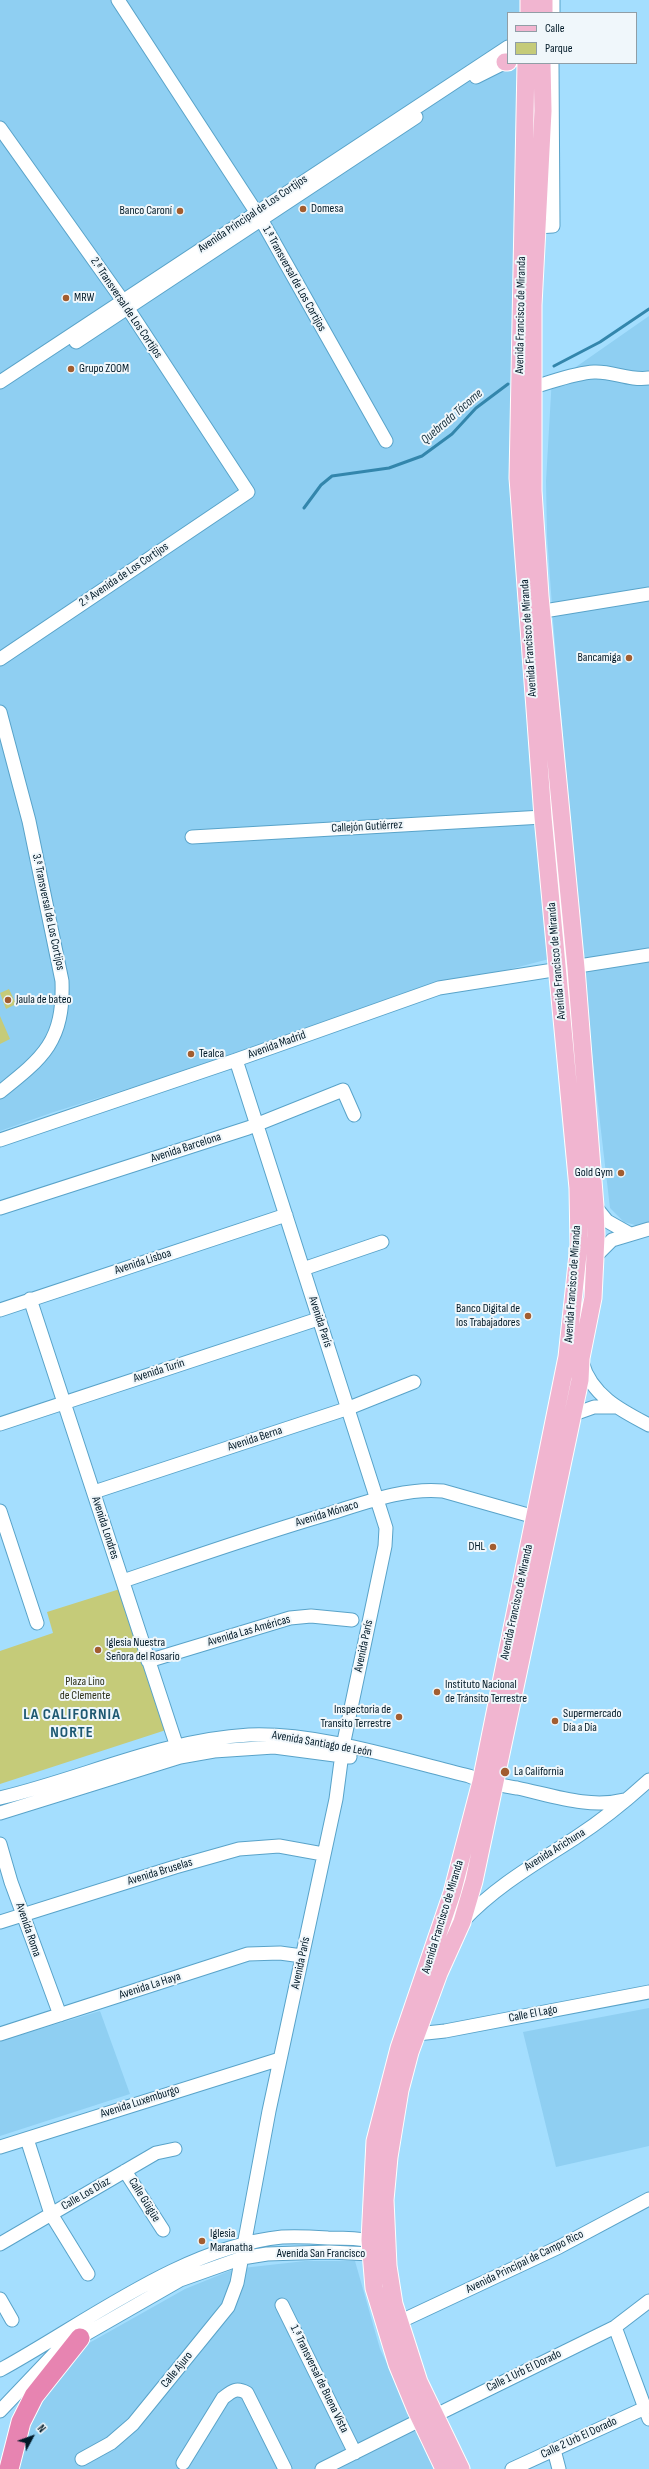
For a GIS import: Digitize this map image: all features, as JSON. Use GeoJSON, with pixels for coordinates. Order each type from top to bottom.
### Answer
{"type":"FeatureCollection","features":[{"type":"Feature","properties":{"kind":"highway"},"geometry":{"type":"LineString","coordinates":[[8,2469],[22,2422],[34,2396],[80,2338]]}},
{"type":"Feature","properties":{"kind":"main road"},"geometry":{"type":"LineString","coordinates":[[528,12],[529,0]]}},
{"type":"Feature","properties":{"kind":"main road"},"geometry":{"type":"LineString","coordinates":[[544,0],[544,12]]}},
{"type":"Feature","properties":{"kind":"main road"},"geometry":{"type":"LineString","coordinates":[[514,64],[521,70],[526,71]]}},
{"type":"Feature","properties":{"kind":"main road","name":"Avenida Francisco de Miranda"},"geometry":{"type":"LineString","coordinates":[[444,2469],[427,2418],[419,2382],[399,2322],[388,2266],[385,2200],[389,2157],[400,2090],[417,2034],[440,1973],[462,1922],[535,1517],[567,1357],[579,1245],[578,1188],[543,817],[534,612],[533,304],[547,96],[542,64]]}},
{"type":"Feature","properties":{"kind":"main road","name":"Avenida Francisco de Miranda"},"geometry":{"type":"LineString","coordinates":[[461,2469],[427,2418],[397,2364],[379,2309],[374,2288],[370,2247],[372,2165],[381,2115],[399,2048],[488,1783],[573,1413],[580,1380],[581,1358],[593,1298],[595,1206],[576,968],[518,478],[526,71]]}},
{"type":"Feature","properties":{"kind":"street"},"geometry":{"type":"LineString","coordinates":[[553,12],[554,0]]}},
{"type":"Feature","properties":{"kind":"street","name":"1.ª Transversal de Los Cortijos"},"geometry":{"type":"LineString","coordinates":[[121,1],[259,216],[386,441]]}},
{"type":"Feature","properties":{"kind":"street","name":"Avenida Principal de Los Cortijos"},"geometry":{"type":"LineString","coordinates":[[0,390],[259,216],[475,77],[507,60]]}},
{"type":"Feature","properties":{"kind":"street","name":"Avenida Francisco de Miranda"},"geometry":{"type":"LineString","coordinates":[[547,96],[552,64]]}},
{"type":"Feature","properties":{"kind":"street","name":"2.ª Transversal de Los Cortijos"},"geometry":{"type":"LineString","coordinates":[[0,128],[125,305],[248,492]]}},
{"type":"Feature","properties":{"kind":"street","name":"Avenida Principal de Los Cortijos"},"geometry":{"type":"LineString","coordinates":[[0,382],[125,305]]}},
{"type":"Feature","properties":{"kind":"street"},"geometry":{"type":"LineString","coordinates":[[533,387],[592,372],[605,372],[626,378],[649,378]]}},
{"type":"Feature","properties":{"kind":"street","name":"2.ª Avenida de Los Cortijos"},"geometry":{"type":"LineString","coordinates":[[0,659],[248,492]]}},
{"type":"Feature","properties":{"kind":"street"},"geometry":{"type":"LineString","coordinates":[[534,612],[649,594]]}},
{"type":"Feature","properties":{"kind":"street","name":"3.ª Transversal de Los Cortijos"},"geometry":{"type":"LineString","coordinates":[[0,712],[29,821],[62,981],[63,1004],[58,1028],[46,1050],[33,1066],[0,1092]]}},
{"type":"Feature","properties":{"kind":"street","name":"Callejón Gutiérrez"},"geometry":{"type":"LineString","coordinates":[[192,837],[543,817]]}},
{"type":"Feature","properties":{"kind":"street","name":"Avenida Madrid"},"geometry":{"type":"LineString","coordinates":[[0,1140],[236,1060],[439,988],[558,969],[576,968],[649,955]]}},
{"type":"Feature","properties":{"kind":"street","name":"Avenida París"},"geometry":{"type":"LineString","coordinates":[[236,1060],[318,1319],[349,1408],[386,1528],[386,1546],[343,1751],[336,1799],[280,2059],[243,2252]]}},
{"type":"Feature","properties":{"kind":"street","name":"Avenida Barcelona"},"geometry":{"type":"LineString","coordinates":[[0,1208],[257,1124],[343,1090],[354,1115]]}},
{"type":"Feature","properties":{"kind":"street"},"geometry":{"type":"LineString","coordinates":[[595,1206],[607,1221],[630,1234]]}},
{"type":"Feature","properties":{"kind":"street","name":"Avenida Lisboa"},"geometry":{"type":"LineString","coordinates":[[0,1310],[286,1215]]}},
{"type":"Feature","properties":{"kind":"street"},"geometry":{"type":"LineString","coordinates":[[594,1258],[612,1240],[649,1229]]}},
{"type":"Feature","properties":{"kind":"street"},"geometry":{"type":"LineString","coordinates":[[303,1269],[382,1242]]}},
{"type":"Feature","properties":{"kind":"street","name":"Avenida Londres"},"geometry":{"type":"LineString","coordinates":[[30,1299],[178,1751]]}},
{"type":"Feature","properties":{"kind":"street","name":"Avenida Turín"},"geometry":{"type":"LineString","coordinates":[[0,1424],[318,1319]]}},
{"type":"Feature","properties":{"kind":"street"},"geometry":{"type":"LineString","coordinates":[[581,1358],[586,1375],[614,1407],[649,1424]]}},
{"type":"Feature","properties":{"kind":"street","name":"Avenida Berna"},"geometry":{"type":"LineString","coordinates":[[94,1492],[349,1408],[414,1382]]}},
{"type":"Feature","properties":{"kind":"street"},"geometry":{"type":"LineString","coordinates":[[552,1434],[560,1421],[573,1413],[594,1407],[614,1407]]}},
{"type":"Feature","properties":{"kind":"street","name":"Avenida Mónaco"},"geometry":{"type":"LineString","coordinates":[[123,1581],[268,1532],[377,1499],[428,1490],[443,1491],[535,1517]]}},
{"type":"Feature","properties":{"kind":"street"},"geometry":{"type":"LineString","coordinates":[[0,1511],[37,1623]]}},
{"type":"Feature","properties":{"kind":"street","name":"Avenida Las Américas"},"geometry":{"type":"LineString","coordinates":[[148,1661],[290,1618],[311,1616],[352,1620]]}},
{"type":"Feature","properties":{"kind":"street","name":"Avenida Santiago de León"},"geometry":{"type":"LineString","coordinates":[[0,1798],[178,1751],[214,1751],[256,1747],[343,1751],[467,1781],[488,1783],[585,1802],[603,1804],[624,1800]]}},
{"type":"Feature","properties":{"kind":"street","name":"Avenida Santiago de León"},"geometry":{"type":"LineString","coordinates":[[0,1814],[178,1751]]}},
{"type":"Feature","properties":{"kind":"street","name":"Avenida Arichuna"},"geometry":{"type":"LineString","coordinates":[[462,1922],[488,1896],[511,1878],[591,1827],[649,1780]]}},
{"type":"Feature","properties":{"kind":"street","name":"Avenida Roma"},"geometry":{"type":"LineString","coordinates":[[0,1844],[23,1915],[60,2015]]}},
{"type":"Feature","properties":{"kind":"street","name":"Avenida Bruselas"},"geometry":{"type":"LineString","coordinates":[[0,1922],[175,1867],[239,1849],[279,1846],[323,1854]]}},
{"type":"Feature","properties":{"kind":"street","name":"Avenida La Haya"},"geometry":{"type":"LineString","coordinates":[[0,2034],[248,1954],[280,1953],[302,1956]]}},
{"type":"Feature","properties":{"kind":"street","name":"Calle El Lago"},"geometry":{"type":"LineString","coordinates":[[417,2034],[445,2031],[649,1992]]}},
{"type":"Feature","properties":{"kind":"street","name":"Avenida Luxemburgo"},"geometry":{"type":"LineString","coordinates":[[0,2147],[280,2059]]}},
{"type":"Feature","properties":{"kind":"street"},"geometry":{"type":"LineString","coordinates":[[27,2139],[51,2214],[88,2274]]}},
{"type":"Feature","properties":{"kind":"street","name":"Calle Los Díaz"},"geometry":{"type":"LineString","coordinates":[[0,2244],[156,2153],[175,2149]]}},
{"type":"Feature","properties":{"kind":"street","name":"Calle Güigüe"},"geometry":{"type":"LineString","coordinates":[[125,2171],[163,2230]]}},
{"type":"Feature","properties":{"kind":"street","name":"Avenida Principal de Campo Rico"},"geometry":{"type":"LineString","coordinates":[[399,2322],[559,2247],[649,2199]]}},
{"type":"Feature","properties":{"kind":"street","name":"Avenida San Francisco"},"geometry":{"type":"LineString","coordinates":[[0,2411],[58,2350],[180,2280],[243,2252],[283,2237],[370,2247],[388,2245]]}},
{"type":"Feature","properties":{"kind":"street","name":"Avenida San Francisco"},"geometry":{"type":"LineString","coordinates":[[0,2370],[167,2273],[204,2256],[243,2252]]}},
{"type":"Feature","properties":{"kind":"street","name":"Calle Ajuro"},"geometry":{"type":"LineString","coordinates":[[82,2458],[111,2443],[133,2424],[228,2307],[237,2283],[243,2252]]}},
{"type":"Feature","properties":{"kind":"street"},"geometry":{"type":"LineString","coordinates":[[0,2299],[12,2320]]}},
{"type":"Feature","properties":{"kind":"street","name":"Calle 1 Urb El Dorado"},"geometry":{"type":"LineString","coordinates":[[322,2469],[615,2327],[649,2301]]}},
{"type":"Feature","properties":{"kind":"street","name":"1.ª Transversal de Buena Vista"},"geometry":{"type":"LineString","coordinates":[[282,2305],[355,2453]]}},
{"type":"Feature","properties":{"kind":"street"},"geometry":{"type":"LineString","coordinates":[[615,2327],[647,2414]]}},
{"type":"Feature","properties":{"kind":"street"},"geometry":{"type":"LineString","coordinates":[[183,2463],[223,2398],[233,2390],[239,2389],[247,2393],[284,2469]]}},
{"type":"Feature","properties":{"kind":"street","name":"Calle 2 Urb El Dorado"},"geometry":{"type":"LineString","coordinates":[[512,2469],[554,2450],[647,2414]]}},
{"type":"Feature","properties":{"kind":"street"},"geometry":{"type":"LineString","coordinates":[[554,2450],[559,2469]]}},
{"type":"Feature","properties":{"kind":"shaded area"},"geometry":{"type":"Polygon","coordinates":[[[0,0],[525,0],[525,12],[507,12],[507,64],[523,64],[513,320],[513,524],[521,643],[549,959],[480,977],[51,1113],[0,1131],[0,0]]]}},
{"type":"Feature","properties":{"kind":"shaded area"},"geometry":{"type":"Polygon","coordinates":[[[649,316],[649,1222],[639,1226],[624,1222],[610,1208],[586,1002],[553,620],[547,536],[546,481],[552,377],[573,369],[649,316]]]}},
{"type":"Feature","properties":{"kind":"shaded area"},"geometry":{"type":"Polygon","coordinates":[[[649,2008],[649,2146],[556,2167],[523,2032],[649,2008]]]}},
{"type":"Feature","properties":{"kind":"shaded area"},"geometry":{"type":"Polygon","coordinates":[[[100,2011],[130,2094],[0,2136],[0,2041],[100,2011]]]}},
{"type":"Feature","properties":{"kind":"shaded area"},"geometry":{"type":"Polygon","coordinates":[[[305,2261],[355,2261],[380,2349],[437,2469],[13,2469],[35,2409],[82,2347],[185,2289],[234,2269],[305,2261]]]}},
{"type":"Feature","properties":{"kind":"green space","name":"Jaula de bateo"},"geometry":{"type":"Polygon","coordinates":[[[9,989],[16,1004],[6,1009],[0,993],[9,989]]]}},
{"type":"Feature","properties":{"kind":"green space"},"geometry":{"type":"Polygon","coordinates":[[[0,1016],[10,1039],[0,1044],[0,1016]]]}},
{"type":"Feature","properties":{"kind":"green space","name":"Plaza Lino de Clemente"},"geometry":{"type":"Polygon","coordinates":[[[120,1589],[166,1730],[0,1784],[0,1651],[53,1633],[47,1612],[120,1589]]]}},
{"type":"Feature","properties":{"kind":"waterway","name":"Quebrada Tócome"},"geometry":{"type":"LineString","coordinates":[[554,366],[600,342],[649,309]]}},
{"type":"Feature","properties":{"kind":"waterway","name":"Quebrada Tócome"},"geometry":{"type":"LineString","coordinates":[[304,508],[321,485],[332,476],[389,468],[422,456],[452,434],[476,408],[508,384]]}},
{"type":"Feature","properties":{"kind":"place","name":"Domesa"},"geometry":{"type":"Point","coordinates":[303,209]}},
{"type":"Feature","properties":{"kind":"place","name":"Banco Caroní"},"geometry":{"type":"Point","coordinates":[180,211]}},
{"type":"Feature","properties":{"kind":"place","name":"MRW"},"geometry":{"type":"Point","coordinates":[66,298]}},
{"type":"Feature","properties":{"kind":"place","name":"Grupo ZOOM"},"geometry":{"type":"Point","coordinates":[71,369]}},
{"type":"Feature","properties":{"kind":"place","name":"Bancamiga"},"geometry":{"type":"Point","coordinates":[629,658]}},
{"type":"Feature","properties":{"kind":"place","name":"Jaula de bateo"},"geometry":{"type":"Point","coordinates":[8,1000]}},
{"type":"Feature","properties":{"kind":"place","name":"Tealca"},"geometry":{"type":"Point","coordinates":[191,1054]}},
{"type":"Feature","properties":{"kind":"place","name":"Gold Gym"},"geometry":{"type":"Point","coordinates":[621,1173]}},
{"type":"Feature","properties":{"kind":"place","name":"Banco Digital de los Trabajadores"},"geometry":{"type":"Point","coordinates":[528,1316]}},
{"type":"Feature","properties":{"kind":"place","name":"DHL"},"geometry":{"type":"Point","coordinates":[493,1547]}},
{"type":"Feature","properties":{"kind":"place","name":"Iglesia Nuestra Señora del Rosario"},"geometry":{"type":"Point","coordinates":[98,1650]}},
{"type":"Feature","properties":{"kind":"place","name":"Instituto Nacional de Tránsito Terrestre"},"geometry":{"type":"Point","coordinates":[437,1692]}},
{"type":"Feature","properties":{"kind":"place","name":"Inspectoria de Transito Terrestre"},"geometry":{"type":"Point","coordinates":[399,1717]}},
{"type":"Feature","properties":{"kind":"place","name":"Supermercado Día a Día"},"geometry":{"type":"Point","coordinates":[555,1721]}},
{"type":"Feature","properties":{"kind":"place","name":"La California"},"geometry":{"type":"Point","coordinates":[505,1772]}},
{"type":"Feature","properties":{"kind":"place","name":"Iglesia Maranatha"},"geometry":{"type":"Point","coordinates":[202,2241]}},
{"type":"Feature","properties":{"kind":"district","name":"LA CALIFORNIA NORTE"},"geometry":{"type":"Point","coordinates":[72,1724]}}]}
